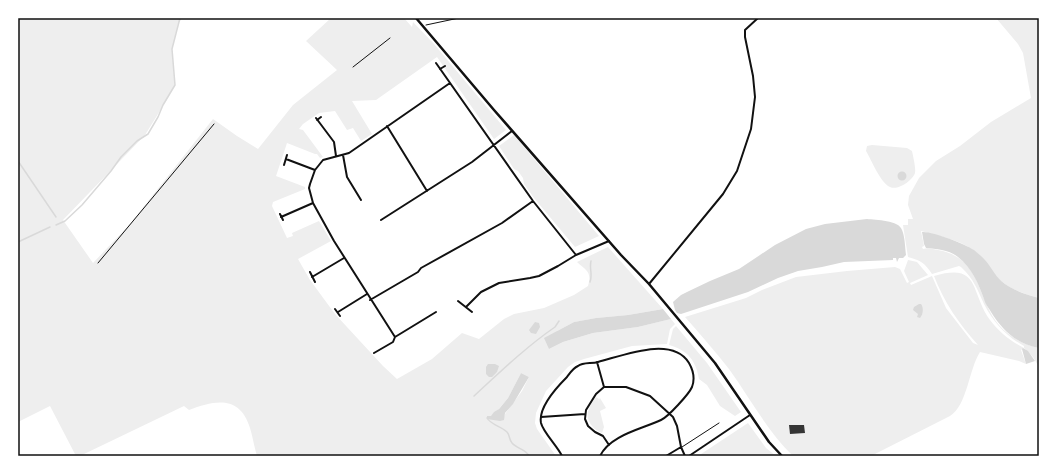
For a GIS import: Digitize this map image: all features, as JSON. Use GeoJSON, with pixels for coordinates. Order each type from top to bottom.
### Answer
{"type":"FeatureCollection","features":[{"type":"Feature","properties":{"kind":"street"},"geometry":{"type":"LineString","coordinates":[[416,18],[494,110],[609,241],[649,284],[715,363],[769,442],[782,456]]}},
{"type":"Feature","properties":{"kind":"street"},"geometry":{"type":"LineString","coordinates":[[649,284],[723,194],[738,171],[751,129],[755,97],[745,30],[758,18]]}},
{"type":"Feature","properties":{"kind":"street"},"geometry":{"type":"LineString","coordinates":[[436,63],[533,201],[576,255]]}},
{"type":"Feature","properties":{"kind":"street"},"geometry":{"type":"LineString","coordinates":[[440,69],[445,66]]}},
{"type":"Feature","properties":{"kind":"street"},"geometry":{"type":"LineString","coordinates":[[395,337],[344,258],[313,203],[309,188],[315,170],[323,160],[349,153],[450,83]]}},
{"type":"Feature","properties":{"kind":"street"},"geometry":{"type":"LineString","coordinates":[[321,117],[316,119],[334,142],[336,156]]}},
{"type":"Feature","properties":{"kind":"street"},"geometry":{"type":"LineString","coordinates":[[387,126],[426,191]]}},
{"type":"Feature","properties":{"kind":"street"},"geometry":{"type":"LineString","coordinates":[[381,220],[472,162],[513,131]]}},
{"type":"Feature","properties":{"kind":"street"},"geometry":{"type":"LineString","coordinates":[[284,165],[287,155]]}},
{"type":"Feature","properties":{"kind":"street"},"geometry":{"type":"LineString","coordinates":[[343,155],[347,177],[361,200]]}},
{"type":"Feature","properties":{"kind":"street"},"geometry":{"type":"LineString","coordinates":[[286,159],[315,170]]}},
{"type":"Feature","properties":{"kind":"street"},"geometry":{"type":"LineString","coordinates":[[370,300],[418,272],[421,268],[502,223],[533,201]]}},
{"type":"Feature","properties":{"kind":"street"},"geometry":{"type":"LineString","coordinates":[[281,217],[313,203]]}},
{"type":"Feature","properties":{"kind":"street"},"geometry":{"type":"LineString","coordinates":[[466,307],[482,292],[494,286],[508,281],[539,276],[576,255],[609,241]]}},
{"type":"Feature","properties":{"kind":"street"},"geometry":{"type":"LineString","coordinates":[[312,277],[344,258]]}},
{"type":"Feature","properties":{"kind":"street"},"geometry":{"type":"LineString","coordinates":[[310,272],[315,282]]}},
{"type":"Feature","properties":{"kind":"street"},"geometry":{"type":"LineString","coordinates":[[338,312],[367,294]]}},
{"type":"Feature","properties":{"kind":"street"},"geometry":{"type":"LineString","coordinates":[[458,301],[472,312]]}},
{"type":"Feature","properties":{"kind":"street"},"geometry":{"type":"LineString","coordinates":[[335,309],[340,316]]}},
{"type":"Feature","properties":{"kind":"street"},"geometry":{"type":"LineString","coordinates":[[374,353],[393,342],[395,337],[436,312]]}},
{"type":"Feature","properties":{"kind":"street"},"geometry":{"type":"LineString","coordinates":[[562,456],[541,423],[541,417],[554,390],[576,367],[582,364],[597,362],[642,351],[668,350],[684,356],[690,365],[693,376],[692,385],[683,399],[662,420],[627,434],[609,445],[602,451],[600,456]]}},
{"type":"Feature","properties":{"kind":"street"},"geometry":{"type":"LineString","coordinates":[[597,362],[604,387]]}},
{"type":"Feature","properties":{"kind":"street"},"geometry":{"type":"LineString","coordinates":[[609,445],[603,436],[594,432],[589,426],[586,422],[585,414],[594,396],[604,387],[626,387],[650,396],[673,417],[685,456]]}},
{"type":"Feature","properties":{"kind":"street"},"geometry":{"type":"LineString","coordinates":[[541,417],[585,414]]}},
{"type":"Feature","properties":{"kind":"street"},"geometry":{"type":"LineString","coordinates":[[689,456],[750,415]]}},
{"type":"Feature","properties":{"kind":"street"},"geometry":{"type":"LineString","coordinates":[[666,456],[681,447]]}},
{"type":"Feature","properties":{"kind":"lane"},"geometry":{"type":"LineString","coordinates":[[681,447],[720,424]]}},
{"type":"Feature","properties":{"kind":"path"},"geometry":{"type":"LineString","coordinates":[[423,25],[459,18]]}},
{"type":"Feature","properties":{"kind":"path"},"geometry":{"type":"LineString","coordinates":[[353,67],[390,38]]}},
{"type":"Feature","properties":{"kind":"path"},"geometry":{"type":"LineString","coordinates":[[98,263],[214,124]]}},
{"type":"Feature","properties":{"kind":"shaded area"},"geometry":{"type":"Polygon","coordinates":[[[18,18],[182,18],[178,24],[172,49],[175,85],[166,101],[145,135],[63,220],[93,263],[130,224],[213,119],[258,149],[293,105],[337,70],[306,41],[331,18],[404,18],[412,27],[413,22],[434,44],[506,130],[494,139],[437,57],[376,100],[352,101],[372,134],[361,141],[353,128],[347,130],[335,111],[319,113],[303,124],[299,129],[303,130],[323,157],[320,158],[317,154],[287,143],[276,176],[305,187],[305,189],[273,202],[272,206],[287,238],[293,236],[292,233],[319,221],[331,241],[298,259],[310,280],[335,314],[397,379],[432,359],[462,333],[479,339],[504,319],[514,314],[544,308],[574,295],[588,286],[589,281],[588,272],[577,262],[608,247],[663,309],[574,322],[557,331],[549,349],[563,342],[593,333],[638,327],[671,319],[675,324],[670,329],[667,344],[632,346],[575,362],[568,367],[546,391],[536,413],[535,423],[537,429],[556,456],[257,456],[246,417],[233,405],[226,403],[208,404],[189,410],[184,406],[82,455],[76,456],[50,406],[18,422],[18,18]],[[521,373],[508,398],[498,410],[503,419],[522,391],[529,377],[521,373]]]}},
{"type":"Feature","properties":{"kind":"shaded area"},"geometry":{"type":"Polygon","coordinates":[[[996,18],[1039,18],[1039,298],[1023,293],[1002,282],[977,253],[961,243],[921,231],[924,246],[922,247],[923,249],[927,248],[952,254],[963,261],[971,270],[986,303],[999,325],[1007,333],[1018,340],[1039,348],[1039,367],[1024,346],[1011,338],[996,323],[984,304],[972,280],[961,267],[959,266],[932,274],[922,262],[908,257],[903,225],[908,225],[908,219],[913,219],[908,205],[909,196],[919,178],[936,161],[960,146],[991,122],[1031,98],[1023,53],[1018,44],[996,18]]]}},
{"type":"Feature","properties":{"kind":"shaded area"},"geometry":{"type":"Polygon","coordinates":[[[514,135],[599,236],[575,247],[534,198],[524,184],[523,178],[518,171],[514,169],[499,146],[514,135]]]}},
{"type":"Feature","properties":{"kind":"shaded area"},"geometry":{"type":"Polygon","coordinates":[[[872,145],[907,148],[912,151],[915,171],[914,176],[901,186],[893,188],[890,187],[883,181],[866,151],[867,146],[872,145]]]}},
{"type":"Feature","properties":{"kind":"shaded area"},"geometry":{"type":"Polygon","coordinates":[[[900,172],[904,172],[906,176],[904,180],[900,180],[898,178],[898,174],[900,172]]]}},
{"type":"Feature","properties":{"kind":"shaded area"},"geometry":{"type":"Polygon","coordinates":[[[867,219],[892,222],[900,227],[903,233],[906,255],[903,258],[899,258],[897,262],[896,258],[893,258],[893,260],[844,262],[798,271],[778,278],[748,292],[681,314],[677,313],[675,310],[673,302],[681,295],[739,269],[775,245],[806,229],[825,224],[867,219]]]}},
{"type":"Feature","properties":{"kind":"shaded area"},"geometry":{"type":"Polygon","coordinates":[[[922,232],[927,232],[956,241],[970,247],[985,260],[1002,282],[1017,291],[1039,298],[1039,348],[1017,340],[1011,336],[1000,325],[986,304],[977,282],[963,261],[955,255],[943,250],[926,248],[922,232]]]}},
{"type":"Feature","properties":{"kind":"shaded area"},"geometry":{"type":"Polygon","coordinates":[[[908,260],[917,262],[928,275],[910,283],[911,285],[932,276],[946,308],[973,343],[978,345],[965,329],[942,295],[934,276],[949,273],[960,273],[967,277],[972,283],[984,310],[993,324],[1005,336],[1024,348],[1021,350],[1026,364],[980,352],[976,359],[964,396],[956,411],[950,416],[871,456],[793,456],[775,436],[729,369],[685,317],[746,298],[796,277],[895,267],[900,269],[907,283],[909,282],[904,271],[908,260]]]}},
{"type":"Feature","properties":{"kind":"shaded area"},"geometry":{"type":"Polygon","coordinates":[[[921,304],[923,309],[920,318],[917,317],[918,314],[913,310],[914,307],[921,304]]]}},
{"type":"Feature","properties":{"kind":"shaded area"},"geometry":{"type":"Polygon","coordinates":[[[663,309],[671,319],[638,327],[593,333],[563,342],[549,349],[544,338],[574,322],[663,309]]]}},
{"type":"Feature","properties":{"kind":"shaded area"},"geometry":{"type":"Polygon","coordinates":[[[535,322],[539,323],[540,327],[536,334],[531,333],[529,330],[535,322]]]}},
{"type":"Feature","properties":{"kind":"shaded area"},"geometry":{"type":"Polygon","coordinates":[[[676,326],[707,363],[741,412],[735,416],[720,406],[707,385],[699,379],[696,367],[690,357],[676,347],[669,345],[673,329],[676,326]]]}},
{"type":"Feature","properties":{"kind":"shaded area"},"geometry":{"type":"Polygon","coordinates":[[[1023,348],[1028,351],[1035,361],[1026,364],[1023,348]]]}},
{"type":"Feature","properties":{"kind":"shaded area"},"geometry":{"type":"Polygon","coordinates":[[[488,364],[495,364],[499,366],[497,372],[492,377],[489,377],[486,374],[486,367],[488,364]]]}},
{"type":"Feature","properties":{"kind":"shaded area"},"geometry":{"type":"Polygon","coordinates":[[[521,373],[529,377],[513,404],[505,413],[504,420],[500,421],[487,419],[487,416],[491,416],[508,398],[521,373]]]}},
{"type":"Feature","properties":{"kind":"shaded area"},"geometry":{"type":"Polygon","coordinates":[[[596,397],[599,399],[598,402],[600,398],[606,408],[600,411],[604,427],[602,433],[590,424],[588,417],[590,406],[596,397]]]}},
{"type":"Feature","properties":{"kind":"shaded area"},"geometry":{"type":"Polygon","coordinates":[[[748,423],[766,448],[776,456],[698,456],[748,423]]]}},
{"type":"Feature","properties":{"kind":"building"},"geometry":{"type":"Polygon","coordinates":[[[789,425],[804,425],[805,433],[790,434],[789,425]]]}},
{"type":"Feature","properties":{"kind":"waterway"},"geometry":{"type":"LineString","coordinates":[[56,225],[65,221],[82,205],[121,157],[137,141],[148,134],[175,85],[172,49],[180,18]]}},
{"type":"Feature","properties":{"kind":"waterway"},"geometry":{"type":"LineString","coordinates":[[18,161],[56,217]]}},
{"type":"Feature","properties":{"kind":"waterway"},"geometry":{"type":"LineString","coordinates":[[18,242],[50,227]]}},
{"type":"Feature","properties":{"kind":"waterway"},"geometry":{"type":"LineString","coordinates":[[590,282],[591,261]]}},
{"type":"Feature","properties":{"kind":"waterway"},"geometry":{"type":"LineString","coordinates":[[474,396],[523,351],[555,327],[559,321]]}},
{"type":"Feature","properties":{"kind":"waterway"},"geometry":{"type":"LineString","coordinates":[[487,418],[507,432],[512,443],[516,447],[526,452],[529,456]]}}]}
